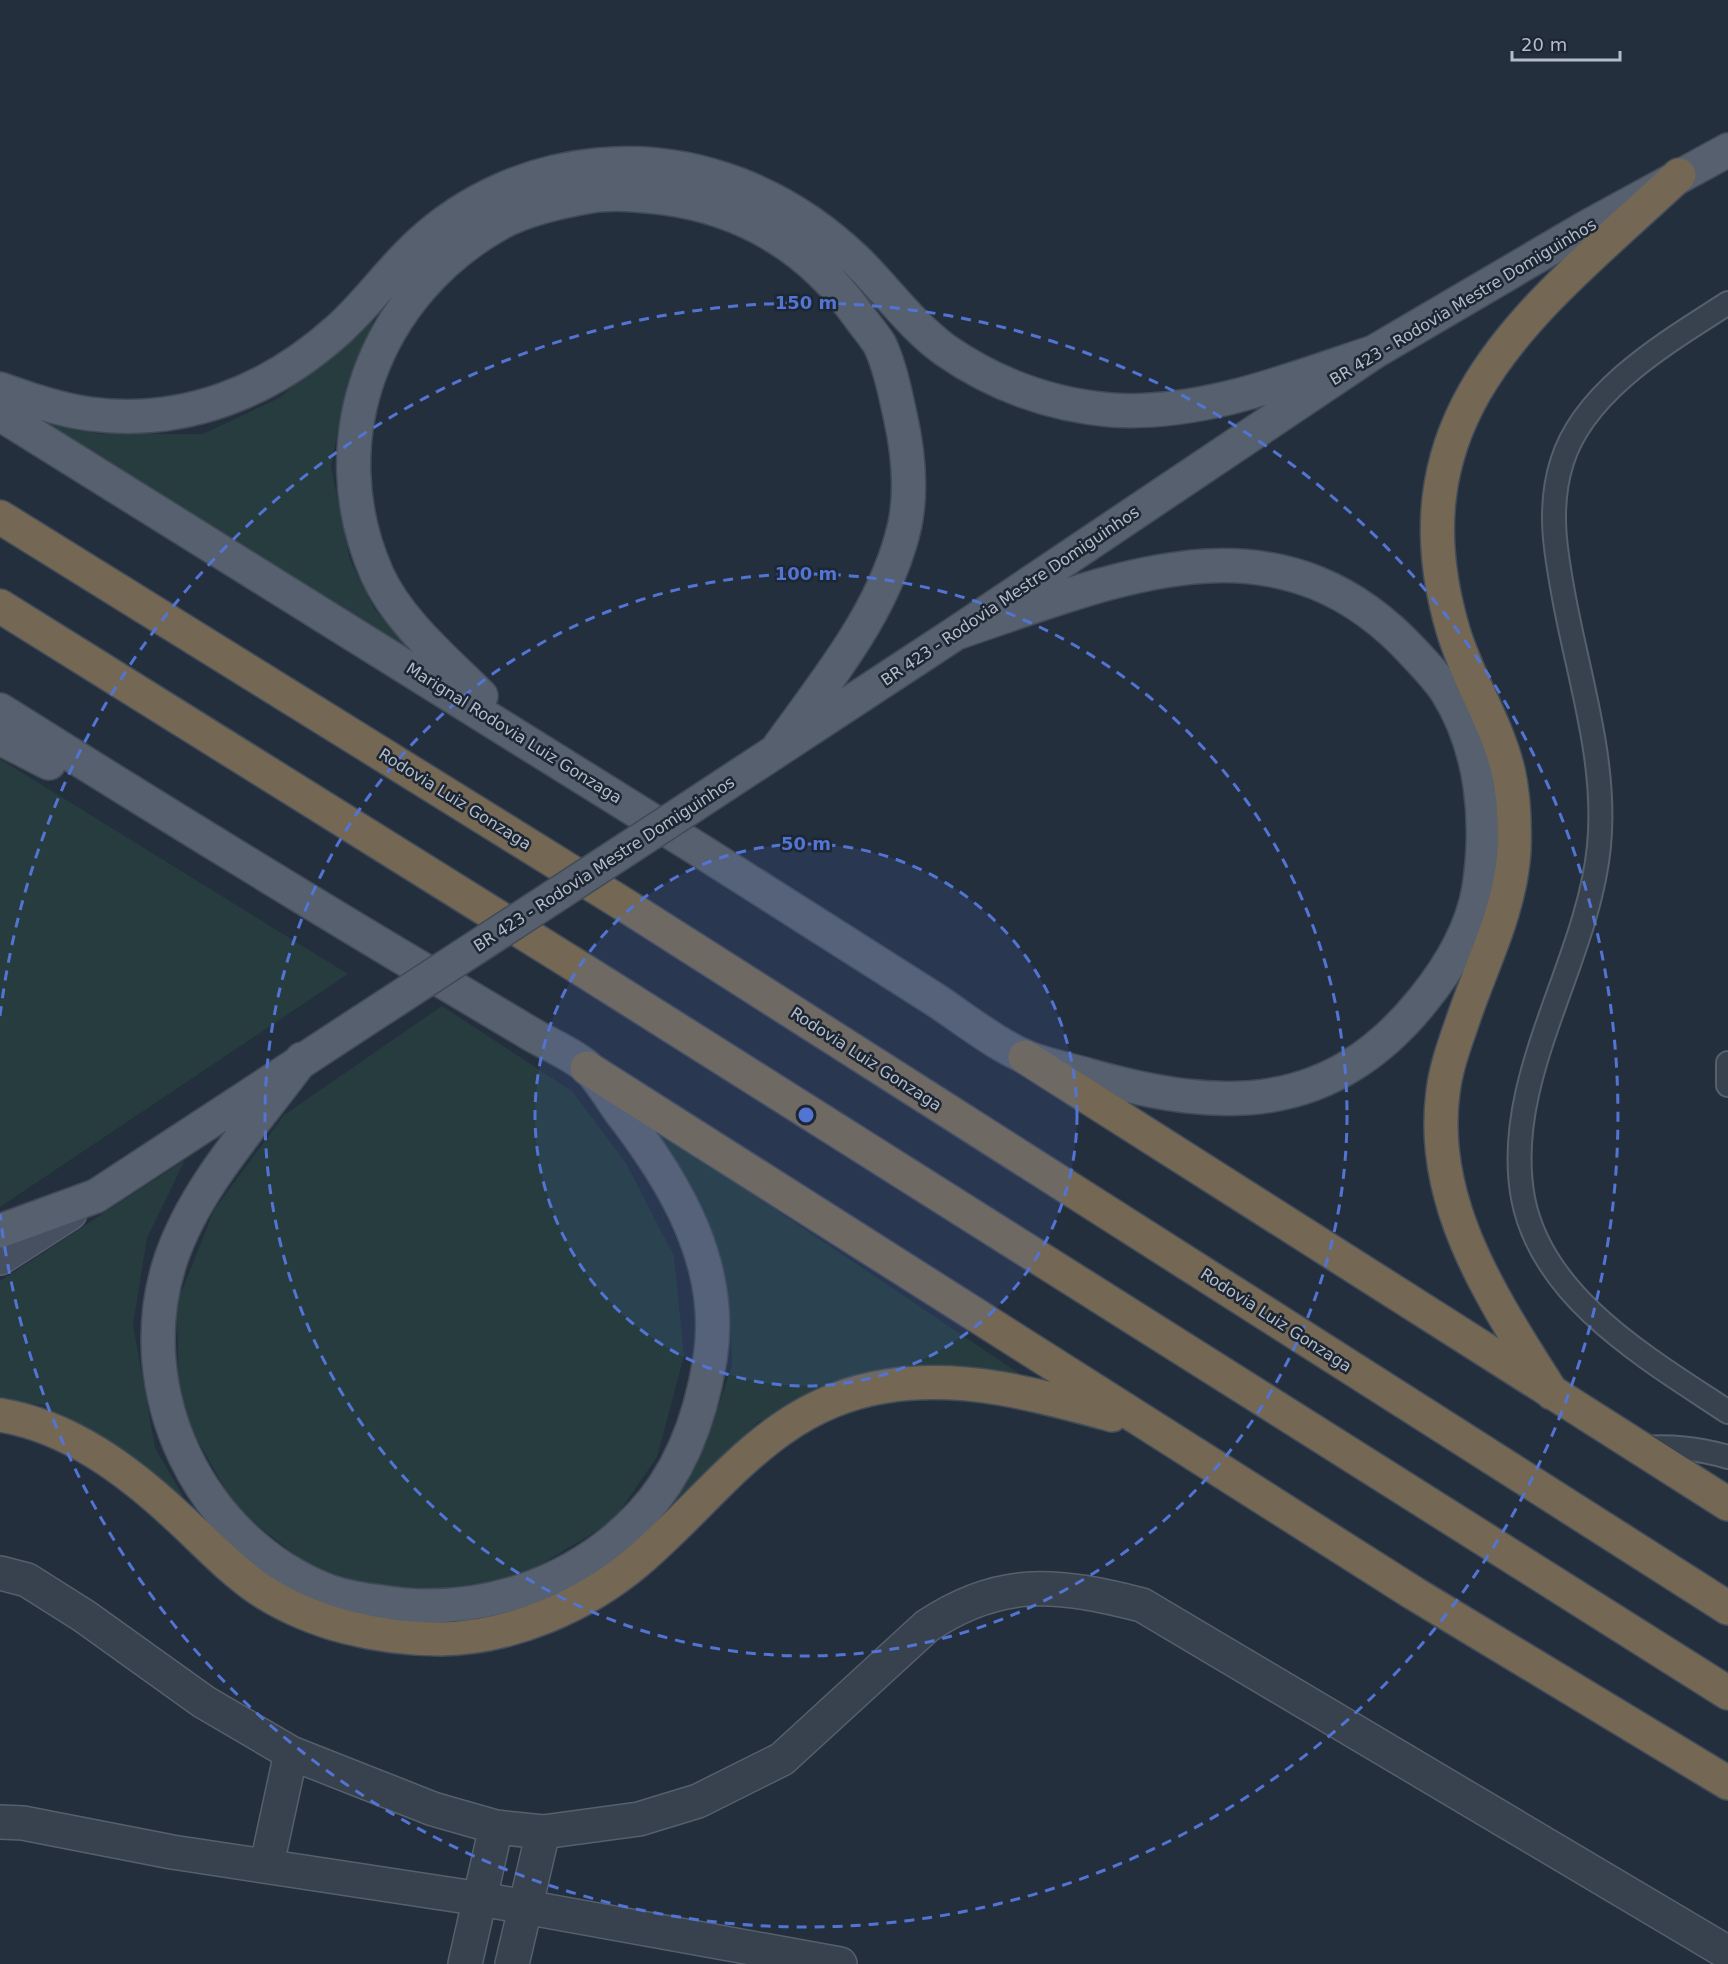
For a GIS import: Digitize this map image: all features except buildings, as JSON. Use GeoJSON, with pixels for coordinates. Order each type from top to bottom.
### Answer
{"type":"FeatureCollection","features":[{"type":"Feature","properties":{"kind":"highway"},"geometry":{"type":"LineString","coordinates":[[1552,1393],[1499,1308],[1474,1260],[1457,1221],[1444,1169],[1443,1092],[1463,1019],[1503,916],[1511,884],[1514,806],[1508,768],[1453,629],[1443,583],[1438,536],[1440,491],[1446,456],[1461,417],[1502,348],[1560,284],[1679,175]]}},
{"type":"Feature","properties":{"kind":"highway","name":"Rodovia Luiz Gonzaga"},"geometry":{"type":"LineString","coordinates":[[0,517],[628,907],[1728,1608]]}},
{"type":"Feature","properties":{"kind":"highway"},"geometry":{"type":"LineString","coordinates":[[0,606],[603,983],[1728,1693]]}},
{"type":"Feature","properties":{"kind":"highway"},"geometry":{"type":"LineString","coordinates":[[1025,1057],[1728,1504]]}},
{"type":"Feature","properties":{"kind":"highway"},"geometry":{"type":"LineString","coordinates":[[587,1068],[1415,1594],[1728,1783]]}},
{"type":"Feature","properties":{"kind":"highway"},"geometry":{"type":"LineString","coordinates":[[0,1415],[47,1426],[114,1464],[150,1491],[221,1558],[259,1589],[305,1614],[352,1629],[396,1638],[444,1639],[498,1631],[554,1612],[600,1590],[638,1561],[729,1470],[774,1432],[791,1420],[822,1405],[853,1394],[887,1386],[934,1383],[987,1386],[1032,1393],[1144,1423]]}},
{"type":"Feature","properties":{"kind":"main road","name":"BR 423 - Rodovia Mestre Domiguinhos"},"geometry":{"type":"LineString","coordinates":[[0,1231],[96,1196],[956,633],[1374,352],[1679,175],[1728,150]]}},
{"type":"Feature","properties":{"kind":"main road"},"geometry":{"type":"LineString","coordinates":[[0,389],[87,414],[133,417],[180,412],[227,399],[267,383],[339,329],[417,246],[454,215],[487,196],[521,182],[561,171],[600,164],[652,164],[689,169],[738,183],[771,198],[802,216],[836,241],[914,323],[942,348],[978,371],[1019,390],[1058,402],[1112,410],[1161,409],[1204,403],[1249,393],[1374,352]]}},
{"type":"Feature","properties":{"kind":"main road"},"geometry":{"type":"LineString","coordinates":[[517,734],[429,644],[402,612],[378,577],[362,534],[354,485],[355,434],[365,382],[382,342],[406,303],[430,275],[472,241],[504,221],[544,207],[594,195],[642,195],[695,202],[743,218],[790,245],[824,274],[851,305],[879,344],[894,386],[904,433],[909,483],[906,520],[896,558],[861,628],[776,751]]}},
{"type":"Feature","properties":{"kind":"main road","name":"Marignal Rodovia Luiz Gonzaga"},"geometry":{"type":"LineString","coordinates":[[0,414],[517,734],[1025,1057],[1148,1092],[1203,1100],[1261,1098],[1317,1084],[1369,1054],[1402,1027],[1440,980],[1462,938],[1478,895],[1485,833],[1481,785],[1466,732],[1446,691],[1409,648],[1366,611],[1326,588],[1284,570],[1232,564],[1167,569],[1089,589],[956,633]]}},
{"type":"Feature","properties":{"kind":"main road"},"geometry":{"type":"LineString","coordinates":[[0,710],[232,855],[587,1068],[670,1180],[704,1262],[713,1301],[713,1337],[698,1418],[666,1480],[641,1515],[575,1568],[502,1598],[464,1606],[417,1608],[328,1591],[277,1562],[233,1527],[184,1460],[159,1382],[157,1333],[171,1260],[190,1217],[212,1181],[302,1059]]}},
{"type":"Feature","properties":{"kind":"main road"},"geometry":{"type":"LineString","coordinates":[[0,738],[232,855]]}},
{"type":"Feature","properties":{"kind":"main road"},"geometry":{"type":"LineString","coordinates":[[0,1258],[96,1196]]}},
{"type":"Feature","properties":{"kind":"street"},"geometry":{"type":"LineString","coordinates":[[0,1573],[27,1580],[84,1616],[204,1702],[291,1753],[433,1809],[496,1827],[543,1832],[639,1819],[698,1801],[782,1759],[927,1626],[950,1610],[983,1596],[1036,1587],[1090,1592],[1142,1605],[1728,1953]]}},
{"type":"Feature","properties":{"kind":"street"},"geometry":{"type":"LineString","coordinates":[[267,1864],[291,1753]]}},
{"type":"Feature","properties":{"kind":"street"},"geometry":{"type":"LineString","coordinates":[[0,1822],[23,1823],[172,1852],[267,1864],[481,1899],[524,1909],[840,1964]]}},
{"type":"Feature","properties":{"kind":"street"},"geometry":{"type":"LineString","coordinates":[[465,1964],[496,1827]]}},
{"type":"Feature","properties":{"kind":"street"},"geometry":{"type":"LineString","coordinates":[[512,1964],[543,1832]]}},
{"type":"Feature","properties":{"kind":"lane"},"geometry":{"type":"LineString","coordinates":[[1728,303],[1656,349],[1610,389],[1582,423],[1562,460],[1552,529],[1601,794],[1599,848],[1585,918],[1527,1093],[1520,1155],[1523,1199],[1542,1252],[1579,1302],[1642,1354],[1728,1412]]}},
{"type":"Feature","properties":{"kind":"lane"},"geometry":{"type":"LineString","coordinates":[[1728,1063],[1728,1085]]}},
{"type":"Feature","properties":{"kind":"lane"},"geometry":{"type":"LineString","coordinates":[[1640,1448],[1670,1446],[1697,1448],[1728,1457]]}},
{"type":"Feature","properties":{"kind":"green space"},"geometry":{"type":"Polygon","coordinates":[[[376,315],[344,397],[331,467],[350,560],[375,610],[424,659],[21,415],[99,434],[203,434],[279,398],[376,315]]]}},
{"type":"Feature","properties":{"kind":"green space"},"geometry":{"type":"Polygon","coordinates":[[[0,759],[348,974],[0,1207],[0,759]]]}},
{"type":"Feature","properties":{"kind":"green space"},"geometry":{"type":"Polygon","coordinates":[[[442,1006],[572,1091],[626,1163],[674,1256],[684,1356],[657,1457],[613,1521],[523,1575],[461,1591],[410,1593],[323,1577],[236,1508],[179,1407],[177,1303],[214,1210],[284,1115],[442,1006]]]}},
{"type":"Feature","properties":{"kind":"green space"},"geometry":{"type":"Polygon","coordinates":[[[644,1121],[1020,1374],[933,1369],[842,1387],[758,1422],[660,1520],[708,1438],[732,1365],[728,1291],[699,1207],[644,1121]]]}},
{"type":"Feature","properties":{"kind":"green space"},"geometry":{"type":"Polygon","coordinates":[[[185,1160],[147,1238],[133,1325],[155,1448],[183,1496],[42,1405],[0,1398],[0,1281],[185,1160]]]}}]}
